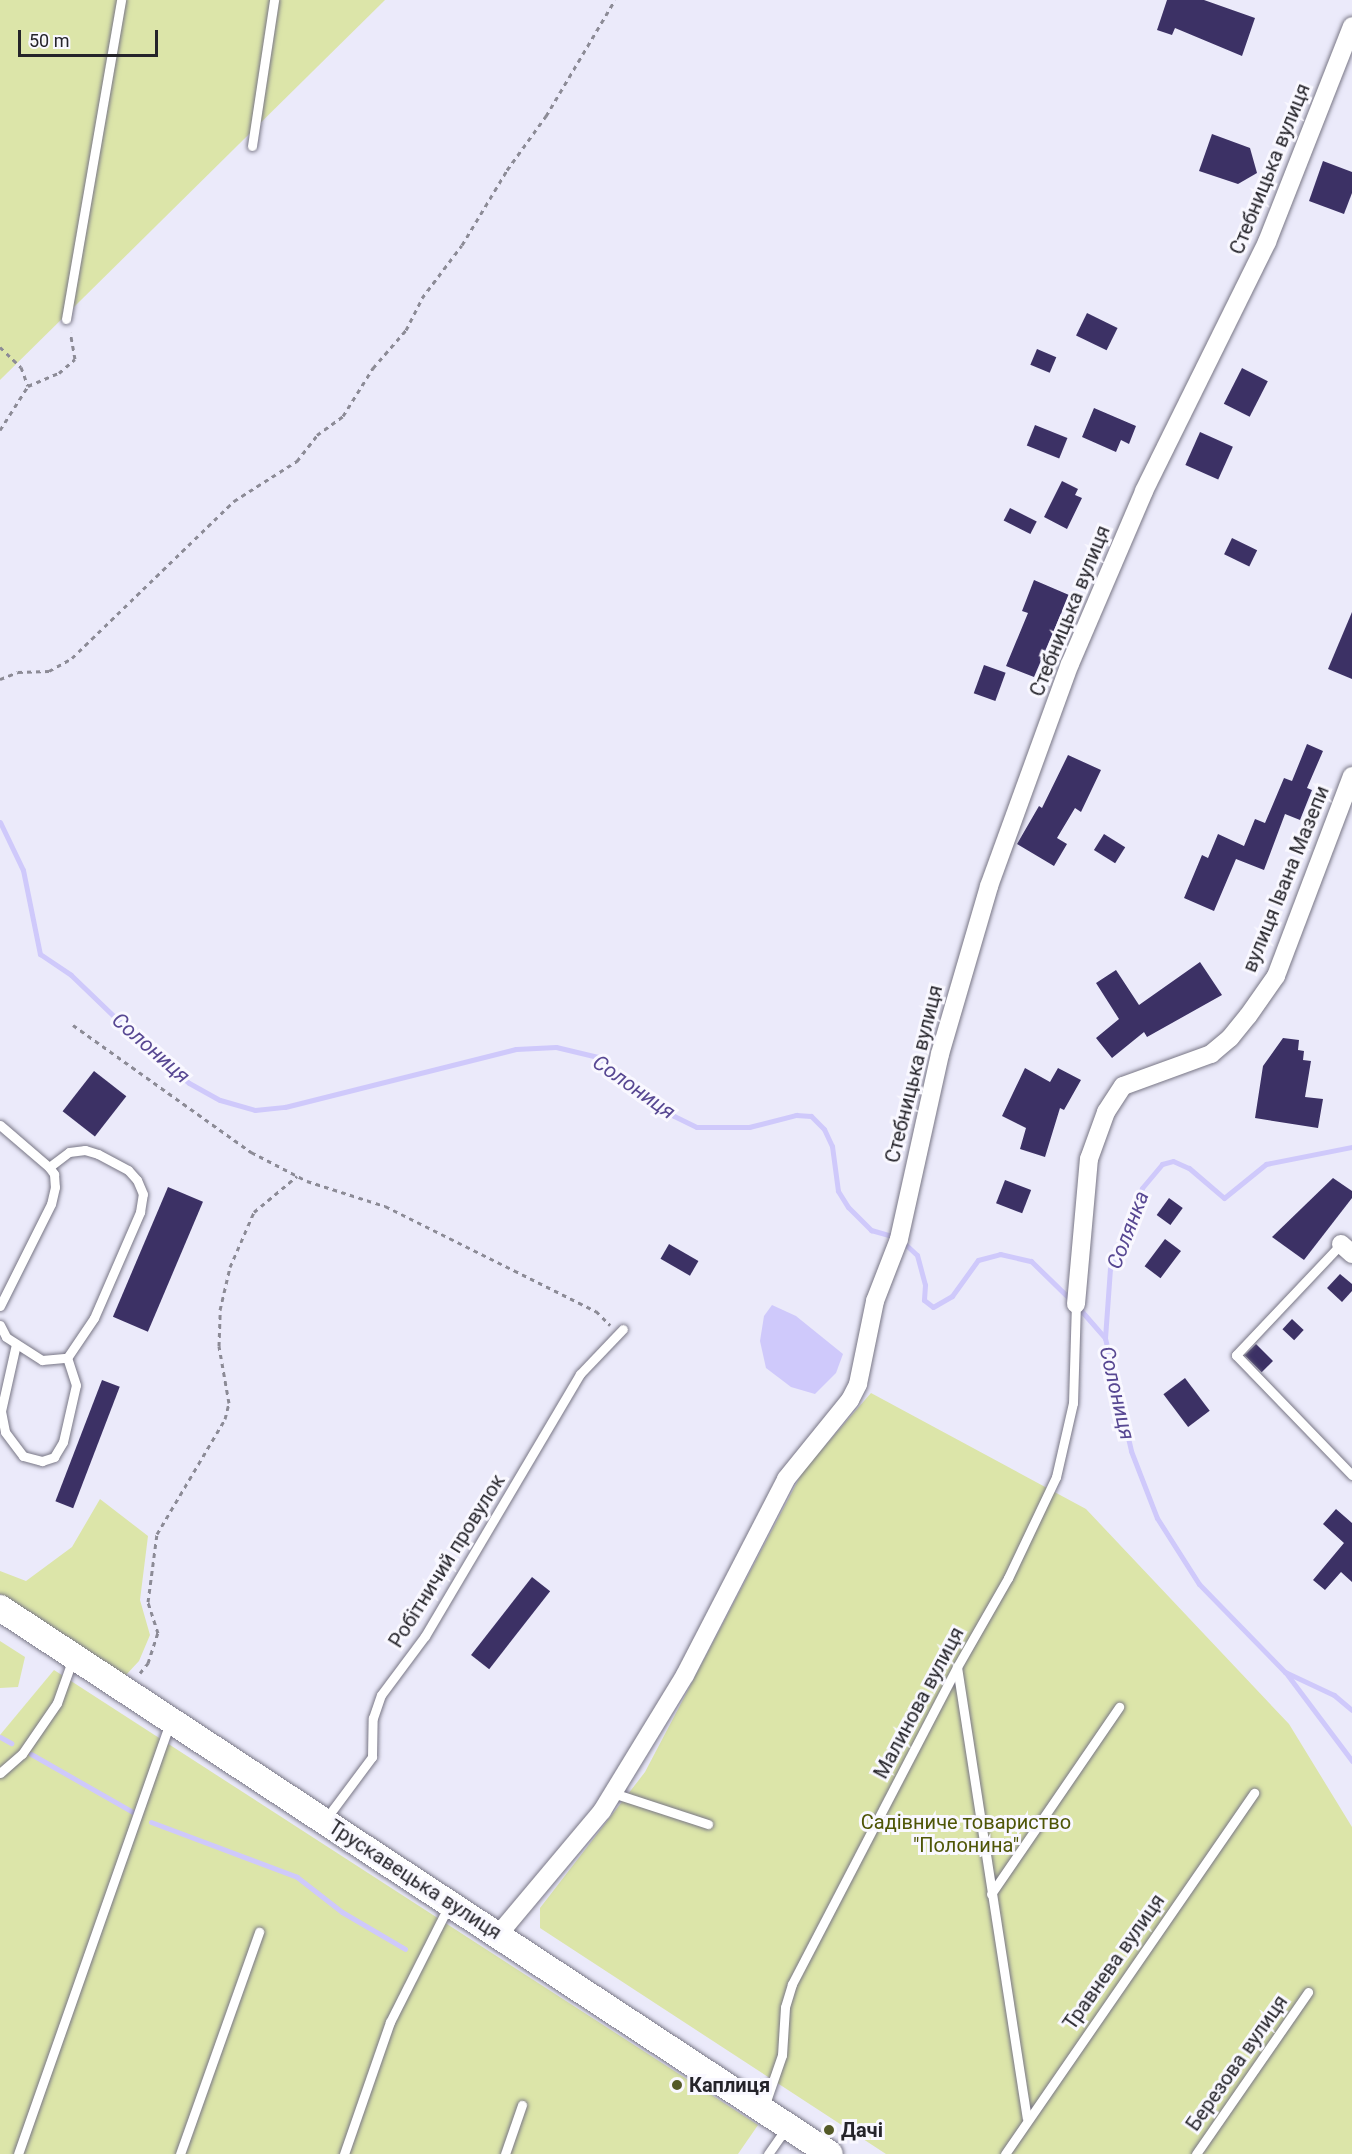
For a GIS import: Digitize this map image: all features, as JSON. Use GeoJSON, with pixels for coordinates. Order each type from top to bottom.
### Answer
{"type":"FeatureCollection","features":[{"type":"Feature","properties":{"kind":"street","name":"Стебницька вулиця"},"geometry":{"type":"LineString","coordinates":[[498,1935],[613,1792],[685,1675],[786,1479],[850,1400],[858,1384],[877,1295],[899,1239],[940,1054],[989,886],[1070,664],[1144,491],[1267,242],[1352,26]]}},
{"type":"Feature","properties":{"kind":"street","name":"вулиця Івана Мазепи"},"geometry":{"type":"LineString","coordinates":[[1076,1304],[1089,1159],[1106,1112],[1123,1086],[1211,1054],[1230,1038],[1248,1016],[1276,976],[1352,776]]}},
{"type":"Feature","properties":{"kind":"street","name":"Трускавецька вулиця"},"geometry":{"type":"LineString","coordinates":[[0,1608],[830,2154]]}},
{"type":"Feature","properties":{"kind":"lane"},"geometry":{"type":"LineString","coordinates":[[66,319],[121,0]]}},
{"type":"Feature","properties":{"kind":"lane"},"geometry":{"type":"LineString","coordinates":[[252,146],[274,0]]}},
{"type":"Feature","properties":{"kind":"lane"},"geometry":{"type":"LineString","coordinates":[[0,1125],[49,1167],[54,1174],[55,1187],[51,1204],[0,1305]]}},
{"type":"Feature","properties":{"kind":"lane"},"geometry":{"type":"LineString","coordinates":[[49,1167],[69,1152],[85,1150],[128,1170],[143,1194],[140,1212],[94,1318],[67,1358]]}},
{"type":"Feature","properties":{"kind":"lane"},"geometry":{"type":"LineString","coordinates":[[1346,1249],[1236,1355],[1352,1475]]}},
{"type":"Feature","properties":{"kind":"lane","name":"Малинова вулиця"},"geometry":{"type":"LineString","coordinates":[[763,2109],[782,2055],[785,2007],[792,1984],[957,1667],[1008,1578],[1056,1477],[1073,1403],[1076,1304]]}},
{"type":"Feature","properties":{"kind":"lane"},"geometry":{"type":"LineString","coordinates":[[0,1325],[16,1344],[42,1360],[67,1358]]}},
{"type":"Feature","properties":{"kind":"lane","name":"Робітничий провулок"},"geometry":{"type":"LineString","coordinates":[[325,1821],[372,1757],[373,1718],[381,1695],[425,1636],[580,1374],[618,1332]]}},
{"type":"Feature","properties":{"kind":"lane"},"geometry":{"type":"LineString","coordinates":[[16,1344],[1,1410],[5,1432],[23,1456],[42,1461],[54,1457],[63,1442],[76,1384],[67,1358]]}},
{"type":"Feature","properties":{"kind":"lane"},"geometry":{"type":"LineString","coordinates":[[0,1773],[22,1754],[57,1703],[74,1656]]}},
{"type":"Feature","properties":{"kind":"lane"},"geometry":{"type":"LineString","coordinates":[[957,1667],[1027,2118]]}},
{"type":"Feature","properties":{"kind":"lane"},"geometry":{"type":"LineString","coordinates":[[991,1894],[1119,1707]]}},
{"type":"Feature","properties":{"kind":"lane"},"geometry":{"type":"LineString","coordinates":[[18,2154],[171,1719]]}},
{"type":"Feature","properties":{"kind":"lane"},"geometry":{"type":"LineString","coordinates":[[613,1792],[708,1824]]}},
{"type":"Feature","properties":{"kind":"lane","name":"Травнева вулиця"},"geometry":{"type":"LineString","coordinates":[[1005,2154],[1027,2118],[1254,1793]]}},
{"type":"Feature","properties":{"kind":"lane"},"geometry":{"type":"LineString","coordinates":[[344,2154],[390,2022],[449,1905]]}},
{"type":"Feature","properties":{"kind":"lane"},"geometry":{"type":"LineString","coordinates":[[180,2154],[259,1932]]}},
{"type":"Feature","properties":{"kind":"lane","name":"Березова вулиця"},"geometry":{"type":"LineString","coordinates":[[1196,2154],[1308,1992]]}},
{"type":"Feature","properties":{"kind":"lane"},"geometry":{"type":"LineString","coordinates":[[505,2154],[522,2104]]}},
{"type":"Feature","properties":{"kind":"lane"},"geometry":{"type":"LineString","coordinates":[[768,2154],[787,2127]]}},
{"type":"Feature","properties":{"kind":"path"},"geometry":{"type":"LineString","coordinates":[[0,679],[18,672],[49,671],[72,658],[234,501],[297,461],[317,435],[344,416],[373,368],[406,330],[422,298],[462,245],[507,170],[546,116],[615,0]]}},
{"type":"Feature","properties":{"kind":"path"},"geometry":{"type":"LineString","coordinates":[[0,430],[28,386],[59,373],[75,359],[66,319]]}},
{"type":"Feature","properties":{"kind":"path"},"geometry":{"type":"LineString","coordinates":[[0,347],[21,367],[28,386]]}},
{"type":"Feature","properties":{"kind":"path"},"geometry":{"type":"LineString","coordinates":[[73,1025],[251,1152],[297,1176],[385,1206],[596,1311],[618,1332]]}},
{"type":"Feature","properties":{"kind":"path"},"geometry":{"type":"LineString","coordinates":[[127,1690],[148,1663],[158,1633],[148,1602],[157,1534],[227,1411],[219,1337],[220,1310],[230,1267],[254,1212],[297,1176]]}},
{"type":"Feature","properties":{"kind":"green space"},"geometry":{"type":"Polygon","coordinates":[[[0,0],[385,0],[0,380],[0,0]]]}},
{"type":"Feature","properties":{"kind":"green space","name":"Садівниче товариство \"Полонина\""},"geometry":{"type":"Polygon","coordinates":[[[871,1393],[1086,1509],[1289,1724],[1352,1827],[1352,2154],[886,2154],[540,1928],[540,1908],[645,1772],[803,1471],[871,1393]]]}},
{"type":"Feature","properties":{"kind":"green space"},"geometry":{"type":"Polygon","coordinates":[[[100,1499],[148,1536],[140,1600],[150,1635],[139,1661],[125,1676],[0,1594],[0,1571],[26,1581],[72,1547],[100,1499]]]}},
{"type":"Feature","properties":{"kind":"green space"},"geometry":{"type":"Polygon","coordinates":[[[0,1641],[25,1657],[18,1687],[0,1688],[0,1641]]]}},
{"type":"Feature","properties":{"kind":"green space"},"geometry":{"type":"Polygon","coordinates":[[[54,1670],[758,2125],[738,2154],[0,2154],[0,1735],[54,1670]]]}},
{"type":"Feature","properties":{"kind":"shaded area"},"geometry":{"type":"Polygon","coordinates":[[[772,1305],[796,1316],[843,1354],[836,1373],[815,1394],[791,1387],[766,1368],[760,1341],[764,1316],[772,1305]]]}},
{"type":"Feature","properties":{"kind":"building"},"geometry":{"type":"Polygon","coordinates":[[[1167,0],[1204,0],[1255,18],[1242,56],[1175,28],[1172,35],[1157,30],[1167,0]]]}},
{"type":"Feature","properties":{"kind":"building"},"geometry":{"type":"Polygon","coordinates":[[[1212,134],[1250,148],[1257,173],[1238,184],[1199,171],[1212,134]]]}},
{"type":"Feature","properties":{"kind":"building"},"geometry":{"type":"Polygon","coordinates":[[[1323,161],[1352,172],[1352,193],[1344,214],[1309,201],[1323,161]]]}},
{"type":"Feature","properties":{"kind":"building"},"geometry":{"type":"Polygon","coordinates":[[[1087,313],[1118,328],[1107,350],[1076,335],[1087,313]]]}},
{"type":"Feature","properties":{"kind":"building"},"geometry":{"type":"Polygon","coordinates":[[[1037,349],[1056,357],[1050,373],[1030,365],[1037,349]]]}},
{"type":"Feature","properties":{"kind":"building"},"geometry":{"type":"Polygon","coordinates":[[[1242,368],[1268,381],[1250,417],[1224,404],[1242,368]]]}},
{"type":"Feature","properties":{"kind":"building"},"geometry":{"type":"Polygon","coordinates":[[[1094,408],[1136,426],[1129,444],[1121,440],[1116,452],[1082,437],[1094,408]]]}},
{"type":"Feature","properties":{"kind":"building"},"geometry":{"type":"Polygon","coordinates":[[[1035,425],[1067,438],[1059,459],[1027,445],[1035,425]]]}},
{"type":"Feature","properties":{"kind":"building"},"geometry":{"type":"Polygon","coordinates":[[[1200,432],[1233,447],[1218,480],[1185,465],[1200,432]]]}},
{"type":"Feature","properties":{"kind":"building"},"geometry":{"type":"Polygon","coordinates":[[[1062,481],[1078,489],[1075,495],[1082,498],[1067,529],[1044,517],[1062,481]]]}},
{"type":"Feature","properties":{"kind":"building"},"geometry":{"type":"Polygon","coordinates":[[[1010,508],[1037,522],[1030,534],[1004,520],[1010,508]]]}},
{"type":"Feature","properties":{"kind":"building"},"geometry":{"type":"Polygon","coordinates":[[[1232,538],[1257,550],[1249,566],[1224,554],[1232,538]]]}},
{"type":"Feature","properties":{"kind":"building"},"geometry":{"type":"Polygon","coordinates":[[[1034,580],[1069,595],[1034,677],[1006,666],[1028,613],[1022,611],[1034,580]]]}},
{"type":"Feature","properties":{"kind":"building"},"geometry":{"type":"Polygon","coordinates":[[[1352,612],[1352,679],[1328,669],[1352,612]]]}},
{"type":"Feature","properties":{"kind":"building"},"geometry":{"type":"Polygon","coordinates":[[[984,665],[1006,673],[995,701],[974,693],[984,665]]]}},
{"type":"Feature","properties":{"kind":"building"},"geometry":{"type":"Polygon","coordinates":[[[1307,744],[1323,751],[1307,788],[1312,790],[1300,820],[1285,814],[1264,870],[1236,859],[1214,911],[1184,898],[1202,855],[1208,858],[1218,834],[1244,846],[1255,819],[1265,823],[1284,778],[1292,781],[1307,744]]]}},
{"type":"Feature","properties":{"kind":"building"},"geometry":{"type":"Polygon","coordinates":[[[1068,755],[1101,770],[1081,812],[1075,808],[1057,838],[1067,844],[1054,866],[1017,844],[1039,806],[1042,808],[1068,755]]]}},
{"type":"Feature","properties":{"kind":"building"},"geometry":{"type":"Polygon","coordinates":[[[1104,834],[1125,847],[1115,863],[1094,850],[1104,834]]]}},
{"type":"Feature","properties":{"kind":"building"},"geometry":{"type":"Polygon","coordinates":[[[1200,962],[1222,995],[1147,1037],[1144,1032],[1112,1058],[1096,1038],[1119,1019],[1096,983],[1116,970],[1139,1005],[1200,962]]]}},
{"type":"Feature","properties":{"kind":"building"},"geometry":{"type":"Polygon","coordinates":[[[1283,1038],[1299,1040],[1298,1050],[1304,1051],[1303,1060],[1311,1061],[1305,1097],[1323,1099],[1318,1128],[1255,1118],[1263,1066],[1283,1038]]]}},
{"type":"Feature","properties":{"kind":"building"},"geometry":{"type":"Polygon","coordinates":[[[1025,1068],[1050,1082],[1058,1068],[1081,1080],[1064,1110],[1060,1108],[1045,1157],[1020,1149],[1026,1128],[1002,1116],[1025,1068]]]}},
{"type":"Feature","properties":{"kind":"building"},"geometry":{"type":"Polygon","coordinates":[[[94,1071],[126,1096],[95,1136],[63,1111],[94,1071]]]}},
{"type":"Feature","properties":{"kind":"building"},"geometry":{"type":"Polygon","coordinates":[[[1333,1178],[1352,1191],[1352,1198],[1304,1260],[1272,1237],[1333,1178]]]}},
{"type":"Feature","properties":{"kind":"building"},"geometry":{"type":"Polygon","coordinates":[[[1005,1180],[1031,1190],[1022,1213],[996,1203],[1005,1180]]]}},
{"type":"Feature","properties":{"kind":"building"},"geometry":{"type":"Polygon","coordinates":[[[168,1187],[203,1202],[148,1332],[113,1317],[168,1187]]]}},
{"type":"Feature","properties":{"kind":"building"},"geometry":{"type":"Polygon","coordinates":[[[1169,1198],[1183,1208],[1170,1225],[1157,1215],[1169,1198]]]}},
{"type":"Feature","properties":{"kind":"building"},"geometry":{"type":"Polygon","coordinates":[[[1165,1239],[1181,1251],[1161,1278],[1145,1266],[1165,1239]]]}},
{"type":"Feature","properties":{"kind":"building"},"geometry":{"type":"Polygon","coordinates":[[[669,1244],[698,1261],[690,1276],[660,1259],[669,1244]]]}},
{"type":"Feature","properties":{"kind":"building"},"geometry":{"type":"Polygon","coordinates":[[[1340,1274],[1352,1284],[1352,1291],[1342,1302],[1327,1288],[1340,1274]]]}},
{"type":"Feature","properties":{"kind":"building"},"geometry":{"type":"Polygon","coordinates":[[[1292,1319],[1304,1330],[1294,1340],[1282,1329],[1292,1319]]]}},
{"type":"Feature","properties":{"kind":"building"},"geometry":{"type":"Polygon","coordinates":[[[1256,1344],[1273,1361],[1262,1372],[1245,1355],[1256,1344]]]}},
{"type":"Feature","properties":{"kind":"building"},"geometry":{"type":"Polygon","coordinates":[[[1185,1378],[1210,1411],[1188,1427],[1163,1394],[1185,1378]]]}},
{"type":"Feature","properties":{"kind":"building"},"geometry":{"type":"Polygon","coordinates":[[[102,1380],[120,1387],[73,1508],[55,1501],[102,1380]]]}},
{"type":"Feature","properties":{"kind":"building"},"geometry":{"type":"Polygon","coordinates":[[[1336,1509],[1352,1523],[1352,1582],[1341,1572],[1325,1590],[1313,1580],[1344,1543],[1323,1524],[1336,1509]]]}},
{"type":"Feature","properties":{"kind":"building"},"geometry":{"type":"Polygon","coordinates":[[[532,1577],[550,1591],[489,1669],[471,1655],[532,1577]]]}},
{"type":"Feature","properties":{"kind":"waterway","name":"Солониця"},"geometry":{"type":"LineString","coordinates":[[0,822],[23,870],[40,954],[71,975],[153,1054],[189,1083],[220,1100],[255,1110],[285,1107],[516,1049],[556,1047],[598,1057],[674,1116],[697,1127],[749,1127],[796,1115],[811,1116],[824,1129],[832,1146],[838,1191],[848,1207],[871,1230],[895,1237]]}},
{"type":"Feature","properties":{"kind":"waterway","name":"Солянка"},"geometry":{"type":"LineString","coordinates":[[1105,1338],[1110,1269],[1142,1188],[1162,1164],[1173,1161],[1189,1168],[1224,1198],[1266,1164],[1352,1147]]}},
{"type":"Feature","properties":{"kind":"waterway","name":"Солониця"},"geometry":{"type":"LineString","coordinates":[[903,1242],[917,1255],[925,1285],[924,1300],[933,1307],[952,1296],[978,1260],[1000,1254],[1031,1261],[1071,1300]]}},
{"type":"Feature","properties":{"kind":"waterway","name":"Солониця"},"geometry":{"type":"LineString","coordinates":[[1078,1307],[1105,1338],[1131,1451],[1157,1518],[1199,1584],[1285,1672],[1334,1695],[1352,1710]]}},
{"type":"Feature","properties":{"kind":"waterway"},"geometry":{"type":"LineString","coordinates":[[1286,1673],[1352,1761]]}},
{"type":"Feature","properties":{"kind":"waterway"},"geometry":{"type":"LineString","coordinates":[[0,1737],[11,1743]]}},
{"type":"Feature","properties":{"kind":"waterway"},"geometry":{"type":"LineString","coordinates":[[31,1754],[136,1814]]}},
{"type":"Feature","properties":{"kind":"waterway"},"geometry":{"type":"LineString","coordinates":[[151,1822],[297,1877],[342,1912],[405,1949]]}},
{"type":"Feature","properties":{"kind":"place","name":"Каплиця"},"geometry":{"type":"Point","coordinates":[677,2085]}},
{"type":"Feature","properties":{"kind":"place","name":"Дачі"},"geometry":{"type":"Point","coordinates":[829,2130]}}]}
